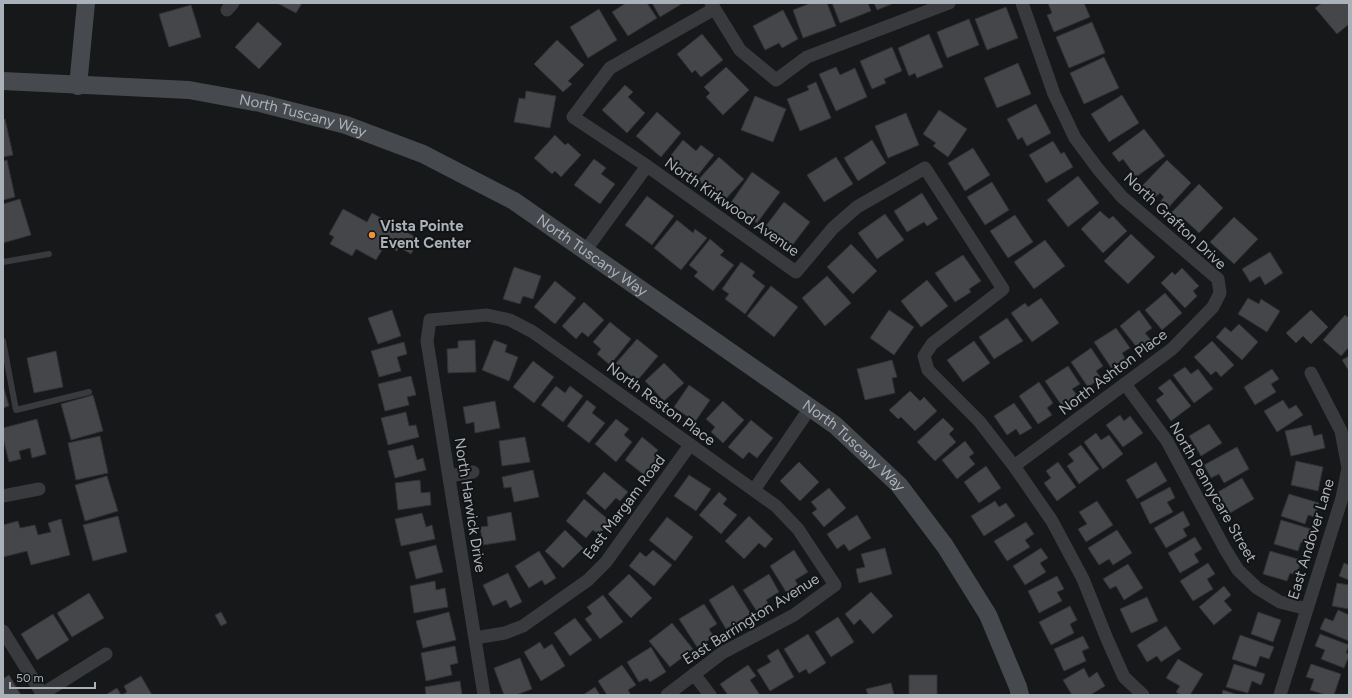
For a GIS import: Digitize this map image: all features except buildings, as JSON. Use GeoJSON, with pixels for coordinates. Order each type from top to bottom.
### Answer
{"type":"FeatureCollection","features":[{"type":"Feature","properties":{"kind":"street"},"geometry":{"type":"LineString","coordinates":[[78,86],[86,3]]}},
{"type":"Feature","properties":{"kind":"street"},"geometry":{"type":"LineString","coordinates":[[713,6],[740,50],[776,80],[807,57],[949,3]]}},
{"type":"Feature","properties":{"kind":"street","name":"North Grafton Drive"},"geometry":{"type":"LineString","coordinates":[[1022,3],[1054,94],[1076,138],[1098,168],[1122,196],[1218,279],[1220,293]]}},
{"type":"Feature","properties":{"kind":"street","name":"North Kirkwood Avenue"},"geometry":{"type":"LineString","coordinates":[[713,6],[610,68],[573,117],[647,166],[796,272],[833,228],[858,207],[925,168],[1003,289],[932,344],[924,356],[928,370],[979,421],[1014,466],[1052,521],[1083,579],[1124,677],[1143,695]]}},
{"type":"Feature","properties":{"kind":"street","name":"North Tuscany Way"},"geometry":{"type":"LineString","coordinates":[[3,81],[78,86],[189,90],[260,103],[346,125],[423,154],[514,201],[834,425],[898,485],[945,546],[988,615],[1020,695]]}},
{"type":"Feature","properties":{"kind":"street"},"geometry":{"type":"LineString","coordinates":[[585,251],[647,166]]}},
{"type":"Feature","properties":{"kind":"street","name":"North Ashton Place"},"geometry":{"type":"LineString","coordinates":[[1014,466],[1172,349],[1213,307],[1220,293]]}},
{"type":"Feature","properties":{"kind":"street","name":"North Reston Place"},"geometry":{"type":"LineString","coordinates":[[430,320],[486,315],[510,320],[533,332],[776,506],[798,530],[835,585]]}},
{"type":"Feature","properties":{"kind":"street","name":"North Harwick Drive"},"geometry":{"type":"LineString","coordinates":[[430,320],[427,341],[484,695]]}},
{"type":"Feature","properties":{"kind":"street","name":"East Andover Lane"},"geometry":{"type":"LineString","coordinates":[[1280,695],[1342,498],[1348,468],[1342,431],[1311,373]]}},
{"type":"Feature","properties":{"kind":"street","name":"North Pennycare Street"},"geometry":{"type":"LineString","coordinates":[[1125,384],[1167,441],[1225,550],[1238,570],[1257,588],[1280,602],[1307,609]]}},
{"type":"Feature","properties":{"kind":"street"},"geometry":{"type":"LineString","coordinates":[[754,490],[810,408]]}},
{"type":"Feature","properties":{"kind":"street","name":"East Margam Road"},"geometry":{"type":"LineString","coordinates":[[475,638],[505,633],[523,626],[588,580],[606,562],[690,444]]}},
{"type":"Feature","properties":{"kind":"street"},"geometry":{"type":"LineString","coordinates":[[449,476],[473,472]]}},
{"type":"Feature","properties":{"kind":"street"},"geometry":{"type":"LineString","coordinates":[[3,496],[39,489]]}},
{"type":"Feature","properties":{"kind":"street","name":"East Barrington Avenue"},"geometry":{"type":"LineString","coordinates":[[666,695],[722,653],[794,615],[835,585]]}},
{"type":"Feature","properties":{"kind":"street"},"geometry":{"type":"LineString","coordinates":[[3,631],[8,648],[42,694],[106,654]]}},
{"type":"Feature","properties":{"kind":"street"},"geometry":{"type":"LineString","coordinates":[[694,674],[710,695]]}},
{"type":"Feature","properties":{"kind":"lane"},"geometry":{"type":"LineString","coordinates":[[3,262],[49,254]]}},
{"type":"Feature","properties":{"kind":"lane"},"geometry":{"type":"LineString","coordinates":[[3,341],[16,410],[89,392]]}},
{"type":"Feature","properties":{"kind":"place","name":"Vista Pointe Event Center"},"geometry":{"type":"Point","coordinates":[372,235]}}]}
